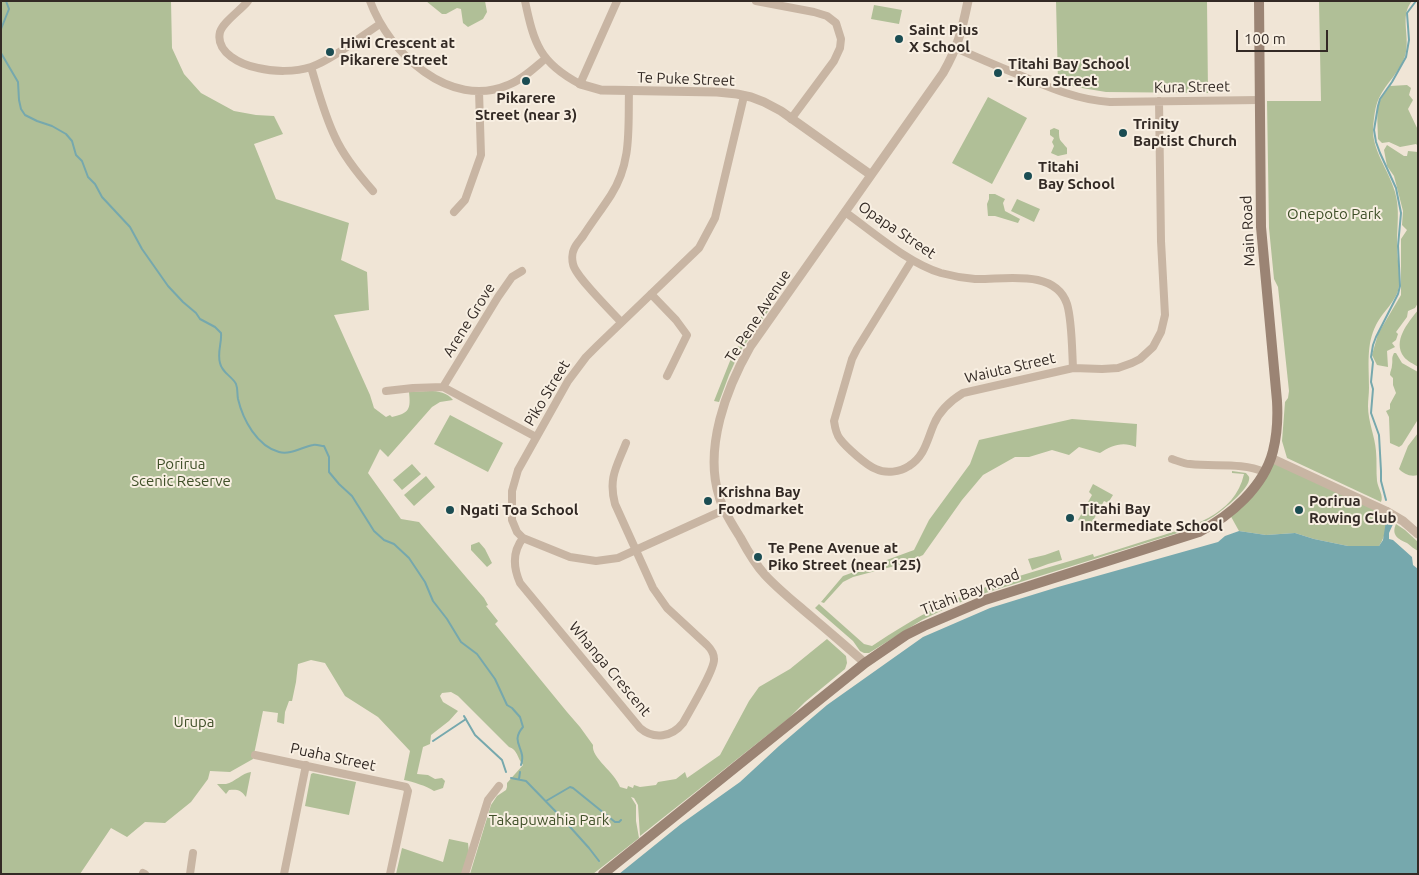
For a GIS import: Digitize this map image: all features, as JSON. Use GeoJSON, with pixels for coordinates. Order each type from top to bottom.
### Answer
{"type":"FeatureCollection","features":[{"type":"Feature","properties":{"kind":"main road","name":"Main Road"},"geometry":{"type":"LineString","coordinates":[[1259,1],[1261,227],[1277,402],[1276,434],[1271,458]]}},
{"type":"Feature","properties":{"kind":"main road","name":"Titahi Bay Road"},"geometry":{"type":"LineString","coordinates":[[603,874],[865,663],[906,635],[985,600],[1199,532],[1229,513],[1253,489],[1271,458]]}},
{"type":"Feature","properties":{"kind":"street"},"geometry":{"type":"LineString","coordinates":[[248,1],[222,28],[220,40],[224,50],[236,59],[258,68],[279,71],[311,67],[330,58],[380,24]]}},
{"type":"Feature","properties":{"kind":"street"},"geometry":{"type":"LineString","coordinates":[[370,1],[380,24],[406,57],[438,80],[457,88],[479,91],[493,90],[509,85],[527,74],[545,59],[533,37],[525,1]]}},
{"type":"Feature","properties":{"kind":"street"},"geometry":{"type":"LineString","coordinates":[[580,84],[617,1]]}},
{"type":"Feature","properties":{"kind":"street"},"geometry":{"type":"LineString","coordinates":[[756,1],[827,16],[836,23],[841,38],[840,48],[834,61],[792,119]]}},
{"type":"Feature","properties":{"kind":"street","name":"Te Pene Avenue"},"geometry":{"type":"LineString","coordinates":[[865,663],[782,592],[755,562],[724,510],[716,482],[714,457],[718,426],[733,382],[750,347],[943,73],[960,37],[968,1]]}},
{"type":"Feature","properties":{"kind":"street","name":"Kura Street"},"geometry":{"type":"LineString","coordinates":[[956,48],[1044,86],[1073,96],[1110,102],[1259,100]]}},
{"type":"Feature","properties":{"kind":"street","name":"Te Puke Street"},"geometry":{"type":"LineString","coordinates":[[545,59],[561,73],[580,84],[601,90],[717,92],[744,96],[764,102],[792,119],[871,175]]}},
{"type":"Feature","properties":{"kind":"street"},"geometry":{"type":"LineString","coordinates":[[311,67],[335,138],[356,170],[373,191]]}},
{"type":"Feature","properties":{"kind":"street"},"geometry":{"type":"LineString","coordinates":[[454,212],[465,200],[481,156],[479,91]]}},
{"type":"Feature","properties":{"kind":"street"},"geometry":{"type":"LineString","coordinates":[[621,322],[582,279],[574,269],[572,261],[574,249],[611,196],[623,172],[628,146],[629,91]]}},
{"type":"Feature","properties":{"kind":"street","name":"Piko Street"},"geometry":{"type":"LineString","coordinates":[[523,538],[514,525],[512,501],[512,491],[518,470],[575,371],[621,322],[699,248],[714,218],[744,96]]}},
{"type":"Feature","properties":{"kind":"street","name":"Waiuta Street"},"geometry":{"type":"LineString","coordinates":[[912,260],[852,359],[836,412],[835,427],[841,440],[868,465],[877,470],[890,472],[905,469],[917,461],[923,452],[940,413],[950,402],[963,394],[1073,368],[1110,369],[1125,366],[1140,359],[1157,340],[1165,315],[1161,241],[1159,101]]}},
{"type":"Feature","properties":{"kind":"street","name":"Opapa Street"},"geometry":{"type":"LineString","coordinates":[[845,212],[912,260],[933,270],[962,278],[1039,279],[1053,286],[1062,295],[1067,305],[1073,368]]}},
{"type":"Feature","properties":{"kind":"street","name":"Arene Grove"},"geometry":{"type":"LineString","coordinates":[[444,387],[512,276],[522,271]]}},
{"type":"Feature","properties":{"kind":"street"},"geometry":{"type":"LineString","coordinates":[[651,294],[676,320],[687,335],[667,376]]}},
{"type":"Feature","properties":{"kind":"street"},"geometry":{"type":"LineString","coordinates":[[386,390],[444,387],[536,437]]}},
{"type":"Feature","properties":{"kind":"street"},"geometry":{"type":"LineString","coordinates":[[626,442],[613,474],[612,492],[615,504],[636,550]]}},
{"type":"Feature","properties":{"kind":"street"},"geometry":{"type":"LineString","coordinates":[[1271,458],[1386,511],[1403,521],[1418,534]]}},
{"type":"Feature","properties":{"kind":"street"},"geometry":{"type":"LineString","coordinates":[[1172,460],[1189,464],[1245,467],[1264,472]]}},
{"type":"Feature","properties":{"kind":"street"},"geometry":{"type":"LineString","coordinates":[[523,538],[561,554],[585,560],[613,559],[724,510]]}},
{"type":"Feature","properties":{"kind":"street","name":"Whanga Crescent"},"geometry":{"type":"LineString","coordinates":[[523,538],[518,544],[514,555],[516,572],[520,583],[640,728],[648,734],[663,736],[674,732],[683,724],[712,669],[714,658],[712,650],[662,602],[653,588],[636,550]]}},
{"type":"Feature","properties":{"kind":"street","name":"Puaha Street"},"geometry":{"type":"LineString","coordinates":[[255,755],[406,787],[408,791],[390,874]]}},
{"type":"Feature","properties":{"kind":"street"},"geometry":{"type":"LineString","coordinates":[[284,874],[306,765]]}},
{"type":"Feature","properties":{"kind":"street"},"geometry":{"type":"LineString","coordinates":[[465,874],[488,800],[499,786]]}},
{"type":"Feature","properties":{"kind":"street"},"geometry":{"type":"LineString","coordinates":[[190,874],[193,853]]}},
{"type":"Feature","properties":{"kind":"green space","name":"Porirua Scenic Reserve"},"geometry":{"type":"Polygon","coordinates":[[[1,1],[171,1],[172,48],[184,74],[201,93],[234,111],[274,116],[283,134],[254,144],[276,199],[349,223],[341,260],[367,272],[369,310],[334,315],[374,408],[386,417],[402,414],[409,407],[409,392],[444,393],[453,400],[440,402],[432,407],[388,457],[380,449],[368,473],[401,519],[419,522],[484,598],[488,605],[486,606],[498,621],[495,624],[580,727],[593,745],[593,750],[599,760],[620,787],[627,789],[628,786],[633,788],[634,785],[640,787],[656,785],[658,782],[676,779],[685,772],[687,778],[720,755],[749,701],[759,687],[790,669],[827,639],[846,656],[847,663],[845,669],[805,702],[789,718],[640,836],[638,805],[634,798],[631,797],[636,805],[639,838],[593,874],[470,874],[491,805],[497,796],[506,790],[507,783],[523,765],[516,752],[458,696],[451,692],[442,693],[440,696],[443,702],[458,711],[431,735],[430,744],[423,747],[417,774],[428,775],[435,779],[442,778],[445,781],[443,788],[434,791],[404,780],[410,751],[378,717],[345,696],[325,663],[311,660],[298,664],[292,701],[289,701],[285,712],[284,724],[277,722],[278,713],[263,711],[253,759],[230,772],[210,771],[208,779],[191,802],[165,823],[145,822],[127,837],[111,828],[80,874],[1,874],[1,1]]]}},
{"type":"Feature","properties":{"kind":"green space"},"geometry":{"type":"Polygon","coordinates":[[[426,1],[485,1],[487,12],[483,19],[468,27],[463,23],[461,9],[457,8],[442,14],[426,1]]]}},
{"type":"Feature","properties":{"kind":"green space"},"geometry":{"type":"Polygon","coordinates":[[[1056,1],[1207,1],[1208,93],[1106,92],[1058,82],[1056,1]]]}},
{"type":"Feature","properties":{"kind":"green space","name":"Onepoto Park"},"geometry":{"type":"Polygon","coordinates":[[[1319,1],[1412,1],[1406,13],[1407,42],[1405,56],[1400,67],[1379,98],[1373,128],[1375,145],[1395,192],[1398,211],[1398,291],[1376,325],[1369,355],[1368,412],[1375,445],[1377,481],[1381,502],[1287,458],[1282,441],[1285,402],[1289,391],[1278,287],[1274,279],[1269,228],[1267,101],[1321,101],[1319,1]]]}},
{"type":"Feature","properties":{"kind":"green space"},"geometry":{"type":"Polygon","coordinates":[[[874,5],[902,10],[899,24],[871,19],[874,5]]]}},
{"type":"Feature","properties":{"kind":"green space"},"geometry":{"type":"Polygon","coordinates":[[[1407,85],[1411,88],[1409,95],[1413,100],[1408,109],[1418,130],[1418,146],[1416,144],[1400,147],[1389,142],[1382,143],[1378,139],[1379,103],[1390,86],[1407,85]]]}},
{"type":"Feature","properties":{"kind":"green space"},"geometry":{"type":"Polygon","coordinates":[[[988,97],[1027,118],[992,184],[952,163],[988,97]]]}},
{"type":"Feature","properties":{"kind":"green space"},"geometry":{"type":"Polygon","coordinates":[[[1054,128],[1059,130],[1061,142],[1067,148],[1067,154],[1058,156],[1051,153],[1054,146],[1052,142],[1054,138],[1050,135],[1050,130],[1054,128]]]}},
{"type":"Feature","properties":{"kind":"green space"},"geometry":{"type":"Polygon","coordinates":[[[1387,145],[1404,156],[1407,156],[1408,151],[1418,152],[1418,303],[1415,308],[1408,311],[1407,317],[1396,332],[1398,334],[1396,340],[1392,343],[1395,347],[1387,351],[1388,367],[1377,365],[1372,355],[1378,334],[1401,295],[1401,239],[1407,230],[1402,225],[1403,211],[1394,176],[1387,166],[1384,150],[1387,145]]]}},
{"type":"Feature","properties":{"kind":"green space"},"geometry":{"type":"Polygon","coordinates":[[[989,194],[995,194],[1005,199],[1003,203],[1005,211],[1020,219],[1018,223],[995,216],[988,216],[987,204],[989,194]]]}},
{"type":"Feature","properties":{"kind":"green space"},"geometry":{"type":"Polygon","coordinates":[[[1017,199],[1040,209],[1034,222],[1011,211],[1017,199]]]}},
{"type":"Feature","properties":{"kind":"green space"},"geometry":{"type":"Polygon","coordinates":[[[769,306],[771,307],[739,353],[719,402],[714,401],[738,346],[740,347],[769,306]]]}},
{"type":"Feature","properties":{"kind":"green space"},"geometry":{"type":"Polygon","coordinates":[[[1418,310],[1418,367],[1404,357],[1400,345],[1403,332],[1418,310]]]}},
{"type":"Feature","properties":{"kind":"green space"},"geometry":{"type":"Polygon","coordinates":[[[1394,353],[1396,353],[1402,363],[1418,372],[1417,421],[1399,447],[1390,443],[1389,417],[1386,411],[1390,409],[1390,404],[1396,393],[1393,378],[1390,375],[1394,353]]]}},
{"type":"Feature","properties":{"kind":"green space"},"geometry":{"type":"Polygon","coordinates":[[[450,415],[503,443],[488,472],[434,444],[450,415]]]}},
{"type":"Feature","properties":{"kind":"green space"},"geometry":{"type":"Polygon","coordinates":[[[1072,419],[1137,424],[1136,447],[1126,444],[1117,445],[1100,453],[1079,447],[1069,455],[1052,450],[1029,457],[1015,457],[983,475],[962,500],[923,555],[906,563],[853,577],[843,582],[824,603],[821,602],[843,576],[914,550],[929,520],[970,464],[979,440],[1072,419]]]}},
{"type":"Feature","properties":{"kind":"green space"},"geometry":{"type":"Polygon","coordinates":[[[1418,433],[1418,475],[1415,476],[1405,474],[1399,469],[1408,446],[1418,433]]]}},
{"type":"Feature","properties":{"kind":"green space"},"geometry":{"type":"Polygon","coordinates":[[[1271,458],[1393,515],[1379,546],[1348,546],[1295,533],[1266,535],[1239,531],[1229,513],[1271,458]]]}},
{"type":"Feature","properties":{"kind":"green space"},"geometry":{"type":"Polygon","coordinates":[[[412,464],[421,474],[402,490],[393,480],[412,464]]]}},
{"type":"Feature","properties":{"kind":"green space"},"geometry":{"type":"Polygon","coordinates":[[[1232,471],[1246,473],[1249,478],[1247,485],[1230,503],[1201,524],[979,595],[922,620],[869,653],[860,651],[853,641],[815,608],[819,604],[864,644],[872,646],[896,630],[957,598],[1014,577],[1093,554],[1094,557],[1102,555],[1182,529],[1209,518],[1231,500],[1239,488],[1244,474],[1232,473],[1232,471]]]}},
{"type":"Feature","properties":{"kind":"green space"},"geometry":{"type":"Polygon","coordinates":[[[426,476],[435,487],[414,506],[404,495],[426,476]]]}},
{"type":"Feature","properties":{"kind":"green space"},"geometry":{"type":"Polygon","coordinates":[[[1093,484],[1113,495],[1108,503],[1104,501],[1090,526],[1078,520],[1092,495],[1089,492],[1093,484]]]}},
{"type":"Feature","properties":{"kind":"green space"},"geometry":{"type":"Polygon","coordinates":[[[1396,524],[1418,542],[1418,551],[1396,536],[1394,531],[1396,524]]]}},
{"type":"Feature","properties":{"kind":"green space"},"geometry":{"type":"Polygon","coordinates":[[[479,542],[492,563],[487,567],[471,550],[471,545],[479,542]]]}},
{"type":"Feature","properties":{"kind":"green space"},"geometry":{"type":"Polygon","coordinates":[[[1059,550],[1062,560],[1032,570],[1028,559],[1059,550]]]}},
{"type":"Feature","properties":{"kind":"green space"},"geometry":{"type":"Polygon","coordinates":[[[251,772],[246,797],[241,791],[237,790],[229,790],[226,794],[217,784],[229,783],[251,772]]]}},
{"type":"Feature","properties":{"kind":"green space"},"geometry":{"type":"Polygon","coordinates":[[[311,774],[356,782],[349,815],[305,806],[311,774]]]}},
{"type":"Feature","properties":{"kind":"green space"},"geometry":{"type":"Polygon","coordinates":[[[449,839],[468,843],[469,853],[462,874],[396,874],[402,848],[443,862],[449,839]]]}},
{"type":"Feature","properties":{"kind":"water"},"geometry":{"type":"Polygon","coordinates":[[[1388,519],[1394,522],[1389,533],[1389,539],[1393,540],[1412,557],[1413,565],[1418,569],[1418,874],[619,874],[681,824],[740,782],[827,705],[923,637],[990,608],[1218,542],[1225,536],[1239,531],[1266,535],[1295,533],[1348,546],[1379,546],[1383,540],[1388,519]]]}},
{"type":"Feature","properties":{"kind":"waterway"},"geometry":{"type":"LineString","coordinates":[[1,29],[9,9],[6,1]]}},
{"type":"Feature","properties":{"kind":"waterway"},"geometry":{"type":"LineString","coordinates":[[1386,500],[1381,481],[1379,435],[1371,413],[1373,389],[1371,382],[1373,362],[1371,357],[1376,337],[1398,294],[1400,286],[1398,246],[1401,213],[1396,188],[1380,153],[1374,130],[1380,99],[1406,57],[1409,40],[1407,13],[1416,1]]}},
{"type":"Feature","properties":{"kind":"waterway"},"geometry":{"type":"LineString","coordinates":[[1,53],[18,82],[19,100],[25,115],[66,134],[72,141],[76,155],[82,161],[88,177],[95,184],[102,197],[130,227],[142,249],[168,286],[200,319],[215,327],[221,333],[219,355],[221,366],[236,384],[243,415],[252,431],[271,449],[283,453],[314,445],[324,446],[329,457],[329,472],[352,496],[374,531],[384,540],[394,544],[409,558],[425,582],[433,601],[461,642],[477,654],[495,679],[507,705],[520,717],[523,727],[518,737],[522,754],[521,765]]}},
{"type":"Feature","properties":{"kind":"waterway"},"geometry":{"type":"LineString","coordinates":[[464,716],[475,735],[502,760],[506,772]]}},
{"type":"Feature","properties":{"kind":"waterway"},"geometry":{"type":"LineString","coordinates":[[433,741],[466,719]]}},
{"type":"Feature","properties":{"kind":"waterway"},"geometry":{"type":"LineString","coordinates":[[519,779],[520,772]]}},
{"type":"Feature","properties":{"kind":"waterway"},"geometry":{"type":"LineString","coordinates":[[511,778],[526,781],[562,818],[599,861]]}},
{"type":"Feature","properties":{"kind":"waterway"},"geometry":{"type":"LineString","coordinates":[[546,801],[570,787],[615,822],[621,820]]}},
{"type":"Feature","properties":{"kind":"place","name":"Saint Pius X School"},"geometry":{"type":"Point","coordinates":[899,39]}},
{"type":"Feature","properties":{"kind":"place","name":"Hiwi Crescent at Pikarere Street"},"geometry":{"type":"Point","coordinates":[330,52]}},
{"type":"Feature","properties":{"kind":"place","name":"Titahi Bay School - Kura Street"},"geometry":{"type":"Point","coordinates":[998,73]}},
{"type":"Feature","properties":{"kind":"place","name":"Pikarere Street (near 3)"},"geometry":{"type":"Point","coordinates":[526,81]}},
{"type":"Feature","properties":{"kind":"place","name":"Trinity Baptist Church"},"geometry":{"type":"Point","coordinates":[1123,133]}},
{"type":"Feature","properties":{"kind":"place","name":"Titahi Bay School"},"geometry":{"type":"Point","coordinates":[1028,176]}},
{"type":"Feature","properties":{"kind":"place","name":"Krishna Bay Foodmarket"},"geometry":{"type":"Point","coordinates":[708,501]}},
{"type":"Feature","properties":{"kind":"place","name":"Ngati Toa School"},"geometry":{"type":"Point","coordinates":[450,510]}},
{"type":"Feature","properties":{"kind":"place","name":"Porirua Rowing Club"},"geometry":{"type":"Point","coordinates":[1299,510]}},
{"type":"Feature","properties":{"kind":"place","name":"Titahi Bay Intermediate School"},"geometry":{"type":"Point","coordinates":[1070,518]}},
{"type":"Feature","properties":{"kind":"place","name":"Te Pene Avenue at Piko Street (near 125)"},"geometry":{"type":"Point","coordinates":[758,557]}},
{"type":"Feature","properties":{"kind":"park label","name":"Urupa"},"geometry":{"type":"Point","coordinates":[194,722]}},
{"type":"Feature","properties":{"kind":"park label","name":"Takapuwahia Park"},"geometry":{"type":"Point","coordinates":[549,820]}}]}
